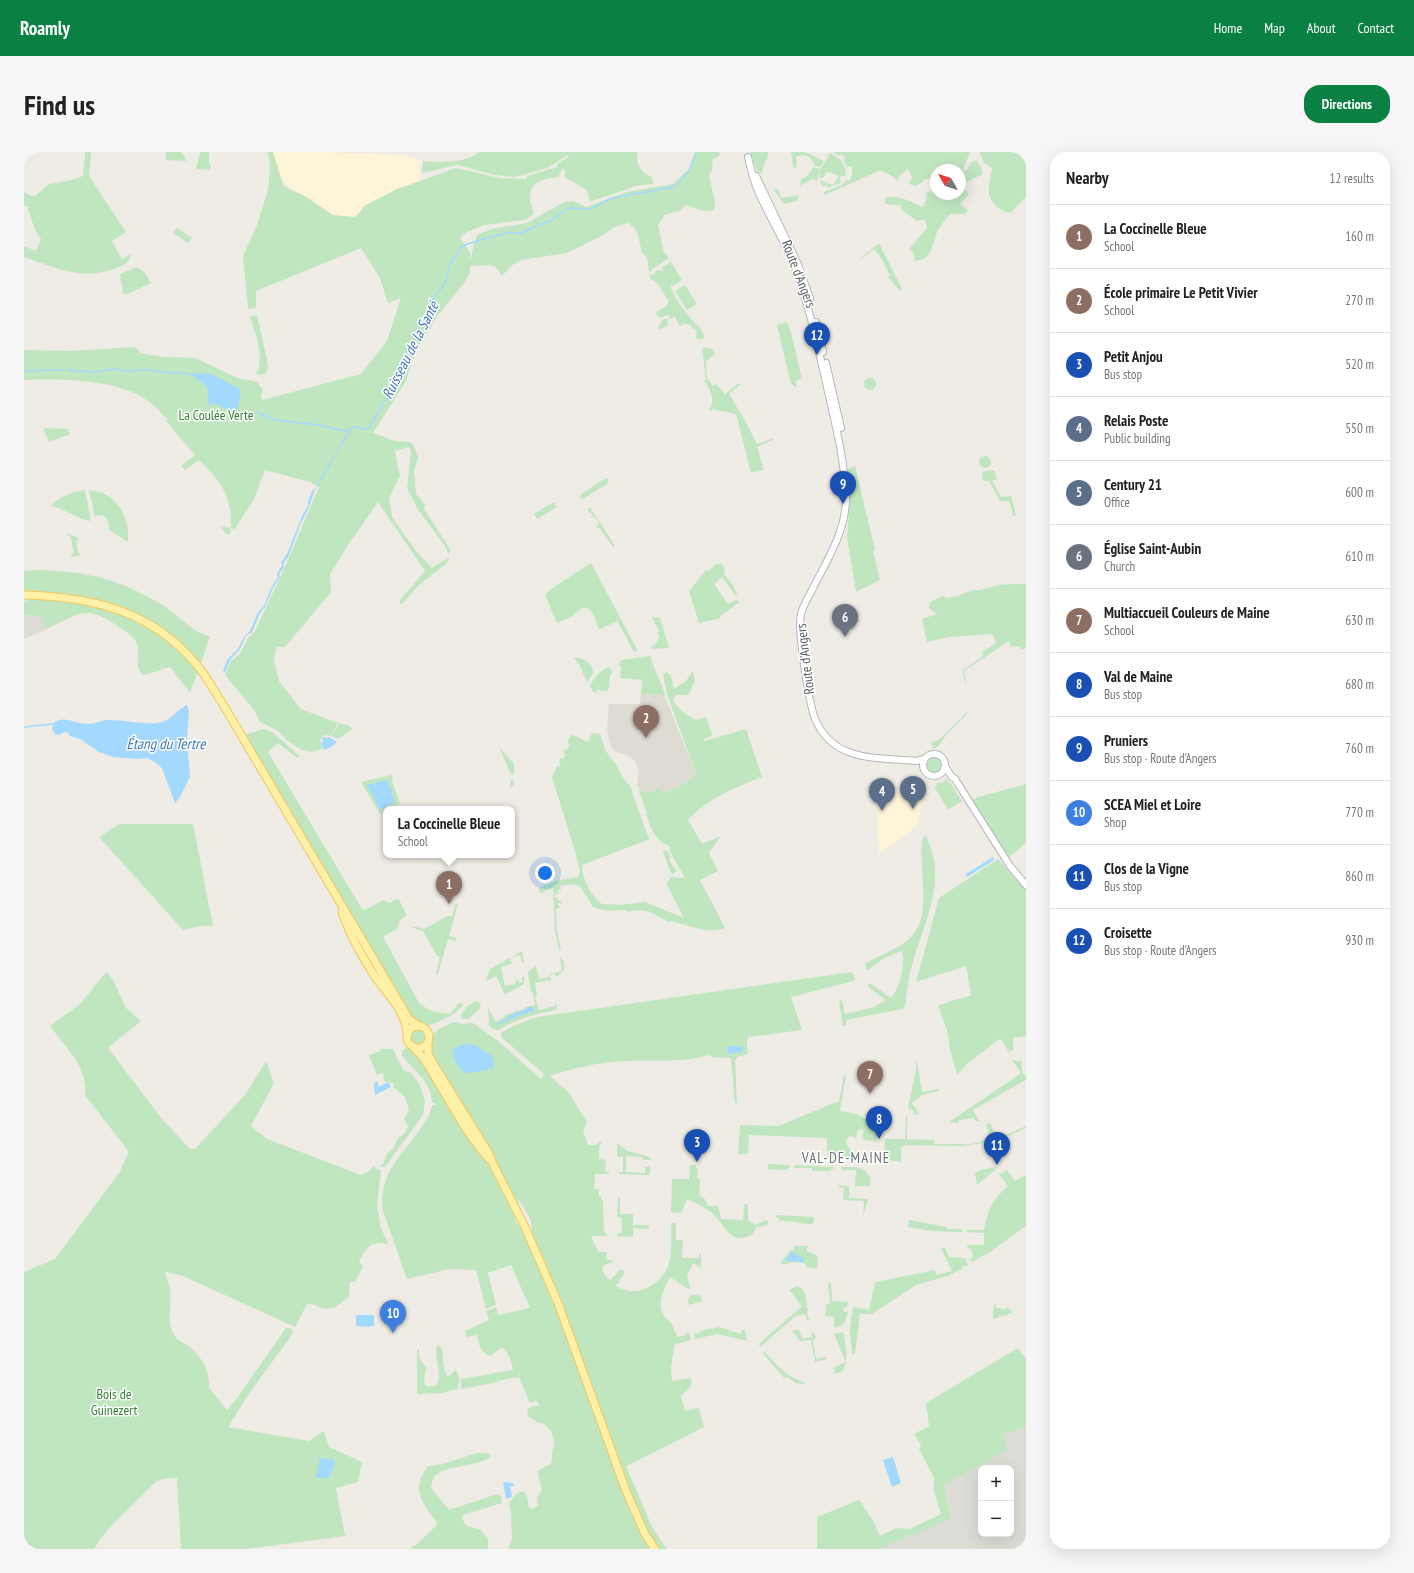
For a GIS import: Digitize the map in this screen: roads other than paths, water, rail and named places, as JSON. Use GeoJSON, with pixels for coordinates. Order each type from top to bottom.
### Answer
{"type":"FeatureCollection","features":[{"type":"Feature","properties":{"kind":"main road"},"geometry":{"type":"LineString","coordinates":[[24,595],[68,598],[110,607],[138,619],[153,627],[184,652],[197,666],[210,684],[410,1019],[428,1031],[428,1054],[484,1145],[524,1225],[558,1303],[626,1491],[645,1534],[655,1549]]}},
{"type":"Feature","properties":{"kind":"main road"},"geometry":{"type":"LineString","coordinates":[[336,896],[347,927],[374,974],[390,995],[403,1018],[407,1033],[407,1042],[421,1054],[471,1136],[493,1164]]}},
{"type":"Feature","properties":{"kind":"main road"},"geometry":{"type":"LineString","coordinates":[[407,1033],[412,1027],[419,1026]]}},
{"type":"Feature","properties":{"kind":"main road"},"geometry":{"type":"LineString","coordinates":[[415,1049],[423,1048],[428,1042]]}},
{"type":"Feature","properties":{"kind":"street","name":"Route d'Angers"},"geometry":{"type":"LineString","coordinates":[[747,154],[758,191],[788,253],[805,298],[836,425],[844,467],[846,506],[844,520],[840,533],[800,616],[800,631],[811,706],[815,719],[825,737],[840,749],[856,756],[916,761],[924,759]]}},
{"type":"Feature","properties":{"kind":"street"},"geometry":{"type":"LineString","coordinates":[[922,766],[924,759],[930,754],[938,754],[944,761],[945,766],[951,776],[955,779],[1010,866],[1026,885]]}},
{"type":"Feature","properties":{"kind":"street"},"geometry":{"type":"LineString","coordinates":[[916,761],[922,766],[924,772],[930,776],[940,774],[951,776]]}},
{"type":"Feature","properties":{"kind":"street"},"geometry":{"type":"LineString","coordinates":[[940,774],[945,766]]}},
{"type":"Feature","properties":{"kind":"water"},"geometry":{"type":"Polygon","coordinates":[[[203,373],[215,376],[240,389],[239,404],[235,415],[217,404],[210,405],[207,388],[191,374],[203,373]]]}},
{"type":"Feature","properties":{"kind":"water"},"geometry":{"type":"Polygon","coordinates":[[[347,433],[349,433],[314,492],[289,555],[283,564],[284,567],[279,574],[280,577],[273,588],[265,607],[260,613],[252,632],[246,636],[240,649],[230,660],[225,673],[223,670],[228,659],[237,650],[245,636],[250,631],[258,612],[264,606],[271,588],[278,577],[277,573],[282,566],[281,563],[287,554],[303,514],[308,506],[312,491],[315,489],[347,433]]]}},
{"type":"Feature","properties":{"kind":"water","name":"Étang du Tertre"},"geometry":{"type":"Polygon","coordinates":[[[187,705],[189,711],[187,738],[190,777],[180,797],[175,803],[162,768],[153,761],[147,758],[138,759],[113,757],[99,752],[80,739],[70,736],[67,732],[59,735],[55,734],[52,729],[53,724],[61,720],[69,720],[83,724],[92,724],[106,720],[142,723],[162,722],[169,719],[187,705]]]}},
{"type":"Feature","properties":{"kind":"water"},"geometry":{"type":"Polygon","coordinates":[[[324,737],[329,737],[337,742],[324,750],[321,744],[324,740],[321,739],[324,737]]]}},
{"type":"Feature","properties":{"kind":"water"},"geometry":{"type":"Polygon","coordinates":[[[385,780],[388,781],[395,801],[387,806],[383,806],[382,809],[379,808],[367,785],[385,780]]]}},
{"type":"Feature","properties":{"kind":"water"},"geometry":{"type":"Polygon","coordinates":[[[993,857],[994,860],[967,877],[966,874],[993,857]]]}},
{"type":"Feature","properties":{"kind":"water"},"geometry":{"type":"Polygon","coordinates":[[[530,1007],[534,1008],[534,1011],[496,1025],[513,1014],[530,1007]]]}},
{"type":"Feature","properties":{"kind":"water"},"geometry":{"type":"Polygon","coordinates":[[[464,1044],[475,1045],[492,1056],[494,1064],[493,1068],[478,1072],[465,1073],[455,1062],[453,1055],[454,1048],[464,1044]]]}},
{"type":"Feature","properties":{"kind":"water"},"geometry":{"type":"Polygon","coordinates":[[[727,1046],[744,1047],[742,1052],[728,1054],[727,1046]]]}},
{"type":"Feature","properties":{"kind":"water"},"geometry":{"type":"Polygon","coordinates":[[[377,1081],[379,1087],[388,1082],[391,1087],[375,1095],[374,1083],[377,1081]]]}},
{"type":"Feature","properties":{"kind":"water"},"geometry":{"type":"Polygon","coordinates":[[[793,1252],[803,1258],[804,1262],[786,1260],[790,1253],[793,1252]]]}},
{"type":"Feature","properties":{"kind":"water"},"geometry":{"type":"Polygon","coordinates":[[[356,1315],[374,1315],[374,1326],[356,1326],[356,1315]]]}},
{"type":"Feature","properties":{"kind":"water"},"geometry":{"type":"Polygon","coordinates":[[[893,1457],[901,1483],[892,1487],[883,1460],[893,1457]]]}},
{"type":"Feature","properties":{"kind":"water"},"geometry":{"type":"Polygon","coordinates":[[[320,1458],[334,1460],[335,1463],[329,1478],[316,1478],[320,1458]]]}},
{"type":"Feature","properties":{"kind":"water"},"geometry":{"type":"Polygon","coordinates":[[[503,1482],[513,1483],[514,1486],[510,1486],[512,1497],[506,1499],[503,1482]]]}},
{"type":"Feature","properties":{"kind":"waterway","name":"Ruisseau de la Santé"},"geometry":{"type":"LineString","coordinates":[[348,434],[349,430],[354,427],[367,429],[370,426],[390,392],[409,347],[434,298],[445,283],[451,262],[457,255],[460,248],[467,244],[506,233],[521,233],[552,220],[568,208],[591,209],[612,198],[674,187],[689,171],[697,152]]}},
{"type":"Feature","properties":{"kind":"waterway"},"geometry":{"type":"LineString","coordinates":[[68,370],[94,372],[117,369],[127,371],[148,370],[192,375]]}},
{"type":"Feature","properties":{"kind":"waterway"},"geometry":{"type":"LineString","coordinates":[[24,371],[62,370]]}},
{"type":"Feature","properties":{"kind":"waterway"},"geometry":{"type":"LineString","coordinates":[[257,412],[275,420],[319,425],[344,431],[349,430]]}},
{"type":"Feature","properties":{"kind":"waterway","name":"Ruisseau de la Santé"},"geometry":{"type":"LineString","coordinates":[[24,727],[53,724]]}},
{"type":"Feature","properties":{"kind":"place","name":"Croisette"},"geometry":{"type":"Point","coordinates":[817,355]}},
{"type":"Feature","properties":{"kind":"place","name":"Pruniers"},"geometry":{"type":"Point","coordinates":[843,504]}},
{"type":"Feature","properties":{"kind":"place","name":"Église Saint-Aubin"},"geometry":{"type":"Point","coordinates":[845,637]}},
{"type":"Feature","properties":{"kind":"place","name":"École primaire Le Petit Vivier"},"geometry":{"type":"Point","coordinates":[646,738]}},
{"type":"Feature","properties":{"kind":"place","name":"Century 21"},"geometry":{"type":"Point","coordinates":[913,809]}},
{"type":"Feature","properties":{"kind":"place","name":"Relais Poste"},"geometry":{"type":"Point","coordinates":[882,811]}},
{"type":"Feature","properties":{"kind":"place","name":"La Coccinelle Bleue"},"geometry":{"type":"Point","coordinates":[449,904]}},
{"type":"Feature","properties":{"kind":"place","name":"Multiaccueil Couleurs de Maine"},"geometry":{"type":"Point","coordinates":[870,1094]}},
{"type":"Feature","properties":{"kind":"place","name":"Val de Maine"},"geometry":{"type":"Point","coordinates":[879,1139]}},
{"type":"Feature","properties":{"kind":"place","name":"Petit Anjou"},"geometry":{"type":"Point","coordinates":[697,1162]}},
{"type":"Feature","properties":{"kind":"place","name":"Clos de la Vigne"},"geometry":{"type":"Point","coordinates":[997,1165]}},
{"type":"Feature","properties":{"kind":"place","name":"SCEA Miel et Loire"},"geometry":{"type":"Point","coordinates":[393,1333]}},
{"type":"Feature","properties":{"kind":"district","name":"VAL-DE-MAINE"},"geometry":{"type":"Point","coordinates":[846,1157]}},
{"type":"Feature","properties":{"kind":"park label","name":"La Coulée Verte"},"geometry":{"type":"Point","coordinates":[216,415]}},
{"type":"Feature","properties":{"kind":"park label","name":"Bois de Guinezert"},"geometry":{"type":"Point","coordinates":[114,1402]}}]}
